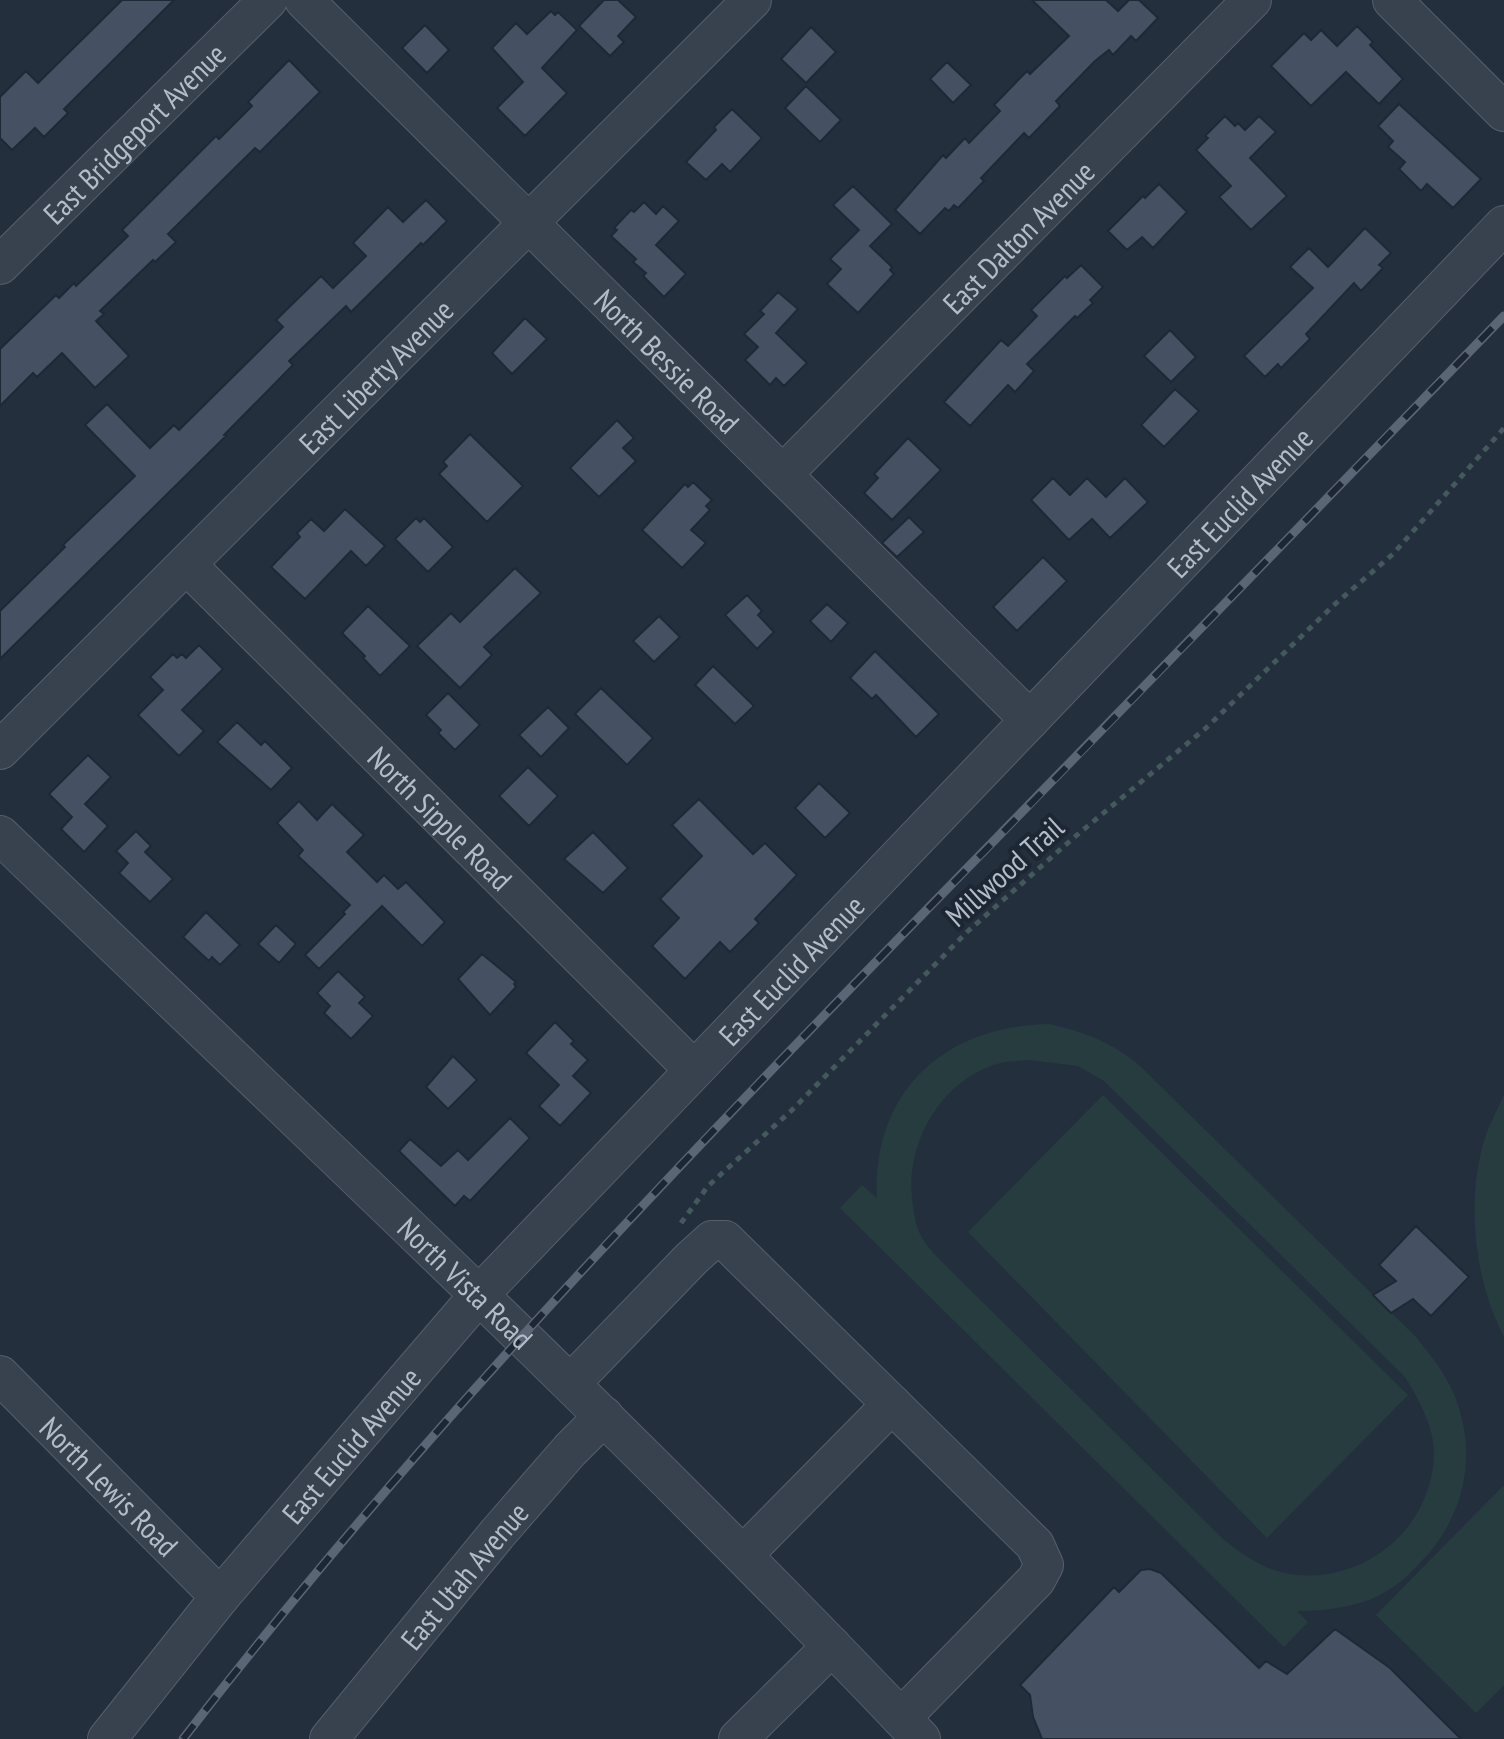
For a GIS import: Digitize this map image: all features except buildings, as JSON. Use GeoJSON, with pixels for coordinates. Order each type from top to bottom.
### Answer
{"type":"FeatureCollection","features":[{"type":"Feature","properties":{"kind":"street","name":"East Bridgeport Avenue"},"geometry":{"type":"LineString","coordinates":[[0,265],[268,0]]}},
{"type":"Feature","properties":{"kind":"street","name":"North Bessie Road"},"geometry":{"type":"LineString","coordinates":[[304,0],[1030,720]]}},
{"type":"Feature","properties":{"kind":"street","name":"East Liberty Avenue"},"geometry":{"type":"LineString","coordinates":[[0,750],[752,0]]}},
{"type":"Feature","properties":{"kind":"street","name":"East Dalton Avenue"},"geometry":{"type":"LineString","coordinates":[[783,474],[1252,0]]}},
{"type":"Feature","properties":{"kind":"street"},"geometry":{"type":"LineString","coordinates":[[1392,0],[1504,112]]}},
{"type":"Feature","properties":{"kind":"street","name":"East Euclid Avenue"},"geometry":{"type":"LineString","coordinates":[[107,1739],[220,1597],[478,1296],[1504,225]]}},
{"type":"Feature","properties":{"kind":"street","name":"North Sipple Road"},"geometry":{"type":"LineString","coordinates":[[187,565],[693,1069]]}},
{"type":"Feature","properties":{"kind":"street","name":"North Vista Road"},"geometry":{"type":"LineString","coordinates":[[0,835],[571,1383],[744,1554],[911,1728]]}},
{"type":"Feature","properties":{"kind":"street"},"geometry":{"type":"LineString","coordinates":[[571,1383],[692,1258],[712,1240],[725,1240],[1035,1545],[1044,1565],[1036,1580],[911,1728]]}},
{"type":"Feature","properties":{"kind":"street","name":"North Lewis Road"},"geometry":{"type":"LineString","coordinates":[[0,1375],[220,1597]]}},
{"type":"Feature","properties":{"kind":"street"},"geometry":{"type":"LineString","coordinates":[[744,1554],[892,1404]]}},
{"type":"Feature","properties":{"kind":"street","name":"East Utah Avenue"},"geometry":{"type":"LineString","coordinates":[[329,1739],[497,1534],[604,1416]]}},
{"type":"Feature","properties":{"kind":"street"},"geometry":{"type":"LineString","coordinates":[[738,1739],[832,1646]]}},
{"type":"Feature","properties":{"kind":"path","name":"Millwood Trail"},"geometry":{"type":"LineString","coordinates":[[674,1233],[708,1186],[791,1111],[967,932],[1071,840],[1206,728],[1334,605],[1393,554],[1504,428]]}},
{"type":"Feature","properties":{"kind":"green space"},"geometry":{"type":"Polygon","coordinates":[[[1049,1024],[1097,1039],[1129,1057],[1415,1336],[1441,1370],[1456,1398],[1464,1430],[1465,1472],[1461,1492],[1445,1531],[1433,1549],[1389,1590],[1352,1605],[1297,1611],[1308,1622],[1284,1647],[840,1208],[862,1185],[877,1198],[879,1160],[887,1126],[902,1096],[922,1072],[948,1052],[978,1037],[1012,1028],[1049,1024]],[[1029,1060],[1005,1062],[983,1069],[947,1095],[933,1113],[915,1154],[912,1198],[914,1216],[923,1240],[1223,1539],[1240,1552],[1267,1567],[1298,1575],[1324,1575],[1371,1559],[1408,1526],[1430,1482],[1434,1456],[1432,1435],[1405,1377],[1104,1081],[1078,1066],[1029,1060]]]}},
{"type":"Feature","properties":{"kind":"green space"},"geometry":{"type":"Polygon","coordinates":[[[1504,1094],[1504,1337],[1480,1266],[1475,1190],[1484,1141],[1504,1094]]]}},
{"type":"Feature","properties":{"kind":"green space"},"geometry":{"type":"Polygon","coordinates":[[[1103,1095],[1408,1395],[1267,1538],[968,1232],[1103,1095]]]}},
{"type":"Feature","properties":{"kind":"green space"},"geometry":{"type":"Polygon","coordinates":[[[1504,1485],[1504,1685],[1476,1713],[1376,1615],[1504,1485]]]}},
{"type":"Feature","properties":{"kind":"railway"},"geometry":{"type":"LineString","coordinates":[[183,1739],[354,1528],[532,1325],[810,1030],[1504,316]]}}]}
